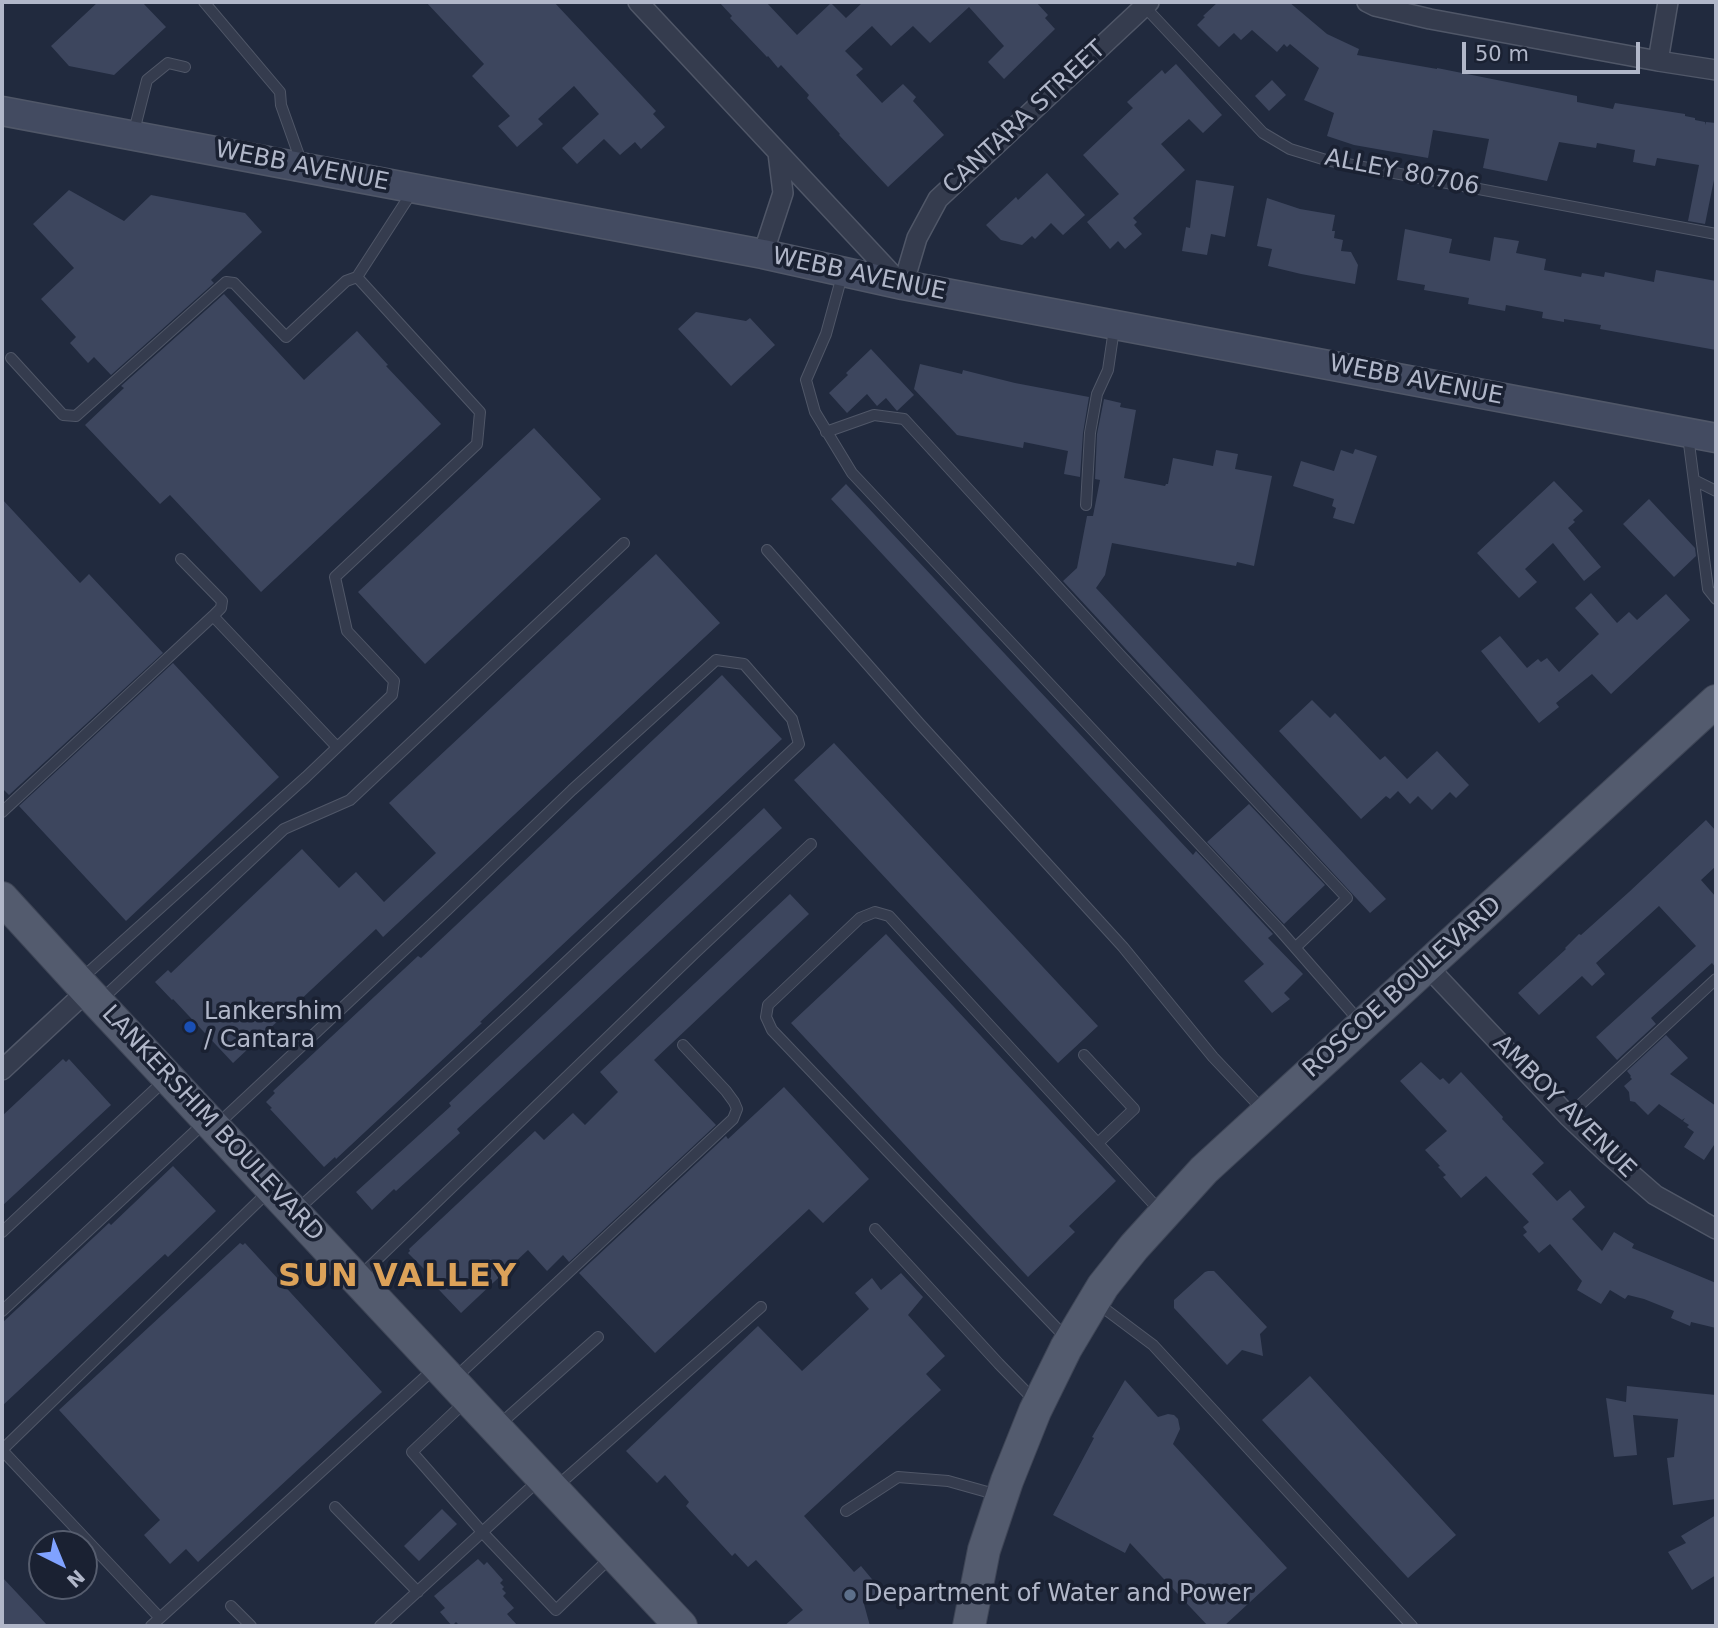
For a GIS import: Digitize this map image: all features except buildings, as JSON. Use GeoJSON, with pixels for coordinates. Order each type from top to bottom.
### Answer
{"type":"FeatureCollection","features":[{"type":"Feature","properties":{"kind":"main road","name":"ROSCOE BOULEVARD"},"geometry":{"type":"LineString","coordinates":[[969,1626],[984,1550],[1038,1404],[1099,1294],[1134,1247],[1204,1170],[1716,701]]}},
{"type":"Feature","properties":{"kind":"main road","name":"LANKERSHIM BOULEVARD"},"geometry":{"type":"LineString","coordinates":[[2,898],[680,1626]]}},
{"type":"Feature","properties":{"kind":"street"},"geometry":{"type":"LineString","coordinates":[[638,2],[903,285]]}},
{"type":"Feature","properties":{"kind":"street"},"geometry":{"type":"LineString","coordinates":[[1367,2],[1430,19],[1716,70]]}},
{"type":"Feature","properties":{"kind":"street"},"geometry":{"type":"LineString","coordinates":[[1658,61],[1668,2]]}},
{"type":"Feature","properties":{"kind":"street","name":"CANTARA STREET"},"geometry":{"type":"LineString","coordinates":[[903,285],[917,238],[938,198],[1140,5]]}},
{"type":"Feature","properties":{"kind":"street","name":"WEBB AVENUE"},"geometry":{"type":"LineString","coordinates":[[2,111],[763,254],[903,285],[1716,438]]}},
{"type":"Feature","properties":{"kind":"street"},"geometry":{"type":"LineString","coordinates":[[763,254],[783,193],[778,153]]}},
{"type":"Feature","properties":{"kind":"street","name":"AMBOY AVENUE"},"geometry":{"type":"LineString","coordinates":[[1427,966],[1568,1116],[1608,1154],[1655,1195],[1716,1229]]}},
{"type":"Feature","properties":{"kind":"street"},"geometry":{"type":"LineString","coordinates":[[2,1070],[88,992]]}},
{"type":"Feature","properties":{"kind":"lane"},"geometry":{"type":"LineString","coordinates":[[204,2],[280,92],[281,105],[303,167]]}},
{"type":"Feature","properties":{"kind":"lane","name":"ALLEY 80706"},"geometry":{"type":"LineString","coordinates":[[1140,5],[1263,133],[1290,149],[1326,160],[1716,234]]}},
{"type":"Feature","properties":{"kind":"lane"},"geometry":{"type":"LineString","coordinates":[[133,135],[147,80],[168,63],[185,67]]}},
{"type":"Feature","properties":{"kind":"lane"},"geometry":{"type":"LineString","coordinates":[[10,358],[63,415],[76,416],[226,282],[234,283],[286,337],[346,281],[357,277],[414,188]]}},
{"type":"Feature","properties":{"kind":"lane"},"geometry":{"type":"LineString","coordinates":[[843,272],[827,334],[806,380],[815,412],[852,474],[1296,947],[1363,1025]]}},
{"type":"Feature","properties":{"kind":"lane"},"geometry":{"type":"LineString","coordinates":[[88,992],[392,695],[394,681],[347,631],[335,577],[477,444],[480,412],[357,277]]}},
{"type":"Feature","properties":{"kind":"lane"},"geometry":{"type":"LineString","coordinates":[[1086,505],[1090,433],[1097,394],[1108,370],[1114,325]]}},
{"type":"Feature","properties":{"kind":"lane"},"geometry":{"type":"LineString","coordinates":[[827,432],[874,415],[904,419],[1111,646],[1347,898],[1296,947]]}},
{"type":"Feature","properties":{"kind":"lane"},"geometry":{"type":"LineString","coordinates":[[1688,432],[1708,589],[1716,600]]}},
{"type":"Feature","properties":{"kind":"lane"},"geometry":{"type":"LineString","coordinates":[[1694,480],[1716,491]]}},
{"type":"Feature","properties":{"kind":"lane"},"geometry":{"type":"LineString","coordinates":[[88,992],[284,830],[350,800],[624,543]]}},
{"type":"Feature","properties":{"kind":"lane"},"geometry":{"type":"LineString","coordinates":[[768,550],[919,723],[1123,947],[1213,1057],[1266,1113]]}},
{"type":"Feature","properties":{"kind":"lane"},"geometry":{"type":"LineString","coordinates":[[2,812],[221,608],[222,601],[181,559]]}},
{"type":"Feature","properties":{"kind":"lane"},"geometry":{"type":"LineString","coordinates":[[1708,589],[1716,581]]}},
{"type":"Feature","properties":{"kind":"lane"},"geometry":{"type":"LineString","coordinates":[[213,616],[337,747]]}},
{"type":"Feature","properties":{"kind":"lane"},"geometry":{"type":"LineString","coordinates":[[2,1311],[447,910],[572,790],[716,660],[744,664],[792,719],[799,744],[295,1212]]}},
{"type":"Feature","properties":{"kind":"lane"},"geometry":{"type":"LineString","coordinates":[[357,1279],[811,844]]}},
{"type":"Feature","properties":{"kind":"lane"},"geometry":{"type":"LineString","coordinates":[[1070,1342],[772,1030],[766,1017],[768,1005],[860,918],[875,912],[889,916],[1163,1214]]}},
{"type":"Feature","properties":{"kind":"lane"},"geometry":{"type":"LineString","coordinates":[[1568,1116],[1716,979]]}},
{"type":"Feature","properties":{"kind":"lane"},"geometry":{"type":"LineString","coordinates":[[151,1626],[453,1382],[733,1119],[737,1109],[734,1102],[683,1045]]}},
{"type":"Feature","properties":{"kind":"lane"},"geometry":{"type":"LineString","coordinates":[[1084,1055],[1134,1109],[1098,1143]]}},
{"type":"Feature","properties":{"kind":"lane"},"geometry":{"type":"LineString","coordinates":[[2,1232],[168,1077]]}},
{"type":"Feature","properties":{"kind":"lane"},"geometry":{"type":"LineString","coordinates":[[160,1618],[2,1451],[272,1188]]}},
{"type":"Feature","properties":{"kind":"lane"},"geometry":{"type":"LineString","coordinates":[[875,1229],[1038,1404]]}},
{"type":"Feature","properties":{"kind":"lane"},"geometry":{"type":"LineString","coordinates":[[1099,1294],[1153,1345],[1412,1626]]}},
{"type":"Feature","properties":{"kind":"lane"},"geometry":{"type":"LineString","coordinates":[[380,1626],[483,1533],[548,1483],[761,1307]]}},
{"type":"Feature","properties":{"kind":"lane"},"geometry":{"type":"LineString","coordinates":[[496,1428],[598,1338]]}},
{"type":"Feature","properties":{"kind":"lane"},"geometry":{"type":"LineString","coordinates":[[453,1382],[412,1452],[483,1533],[556,1610],[614,1555]]}},
{"type":"Feature","properties":{"kind":"lane"},"geometry":{"type":"LineString","coordinates":[[846,1511],[898,1477],[948,1481],[1002,1497]]}},
{"type":"Feature","properties":{"kind":"lane"},"geometry":{"type":"LineString","coordinates":[[335,1507],[418,1592]]}},
{"type":"Feature","properties":{"kind":"lane"},"geometry":{"type":"LineString","coordinates":[[231,1606],[251,1626]]}},
{"type":"Feature","properties":{"kind":"place","name":"Lankershim / Cantara"},"geometry":{"type":"Point","coordinates":[190,1027]}},
{"type":"Feature","properties":{"kind":"place","name":"Department of Water and Power"},"geometry":{"type":"Point","coordinates":[850,1595]}},
{"type":"Feature","properties":{"kind":"district","name":"SUN VALLEY"},"geometry":{"type":"Point","coordinates":[398,1278]}}]}
